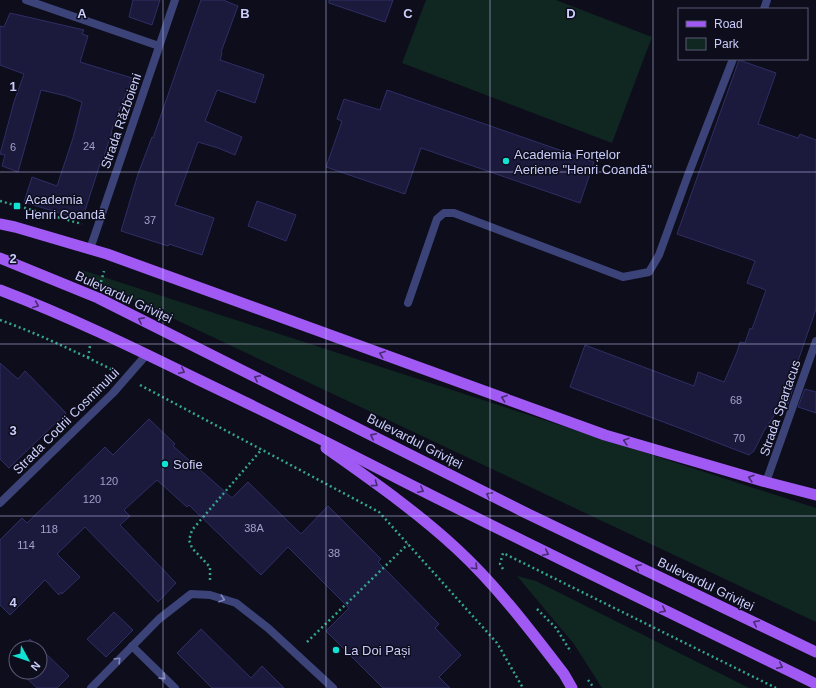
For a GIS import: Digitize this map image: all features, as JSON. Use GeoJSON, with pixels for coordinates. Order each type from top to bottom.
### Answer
{"type":"FeatureCollection","features":[{"type":"Feature","properties":{"kind":"main road"},"geometry":{"type":"LineString","coordinates":[[0,224],[15,227],[115,257],[605,435],[816,495]]}},
{"type":"Feature","properties":{"kind":"main road","name":"Bulevardul Griviței"},"geometry":{"type":"LineString","coordinates":[[0,258],[98,298],[524,512],[816,652]]}},
{"type":"Feature","properties":{"kind":"main road"},"geometry":{"type":"LineString","coordinates":[[0,290],[147,354],[298,428],[511,536],[816,684]]}},
{"type":"Feature","properties":{"kind":"main road"},"geometry":{"type":"LineString","coordinates":[[298,428],[412,510],[457,549],[502,595],[564,674],[572,688]]}},
{"type":"Feature","properties":{"kind":"street"},"geometry":{"type":"LineString","coordinates":[[26,0],[159,46]]}},
{"type":"Feature","properties":{"kind":"street","name":"Strada Războieni"},"geometry":{"type":"LineString","coordinates":[[90,249],[176,0]]}},
{"type":"Feature","properties":{"kind":"street"},"geometry":{"type":"LineString","coordinates":[[408,303],[437,218],[444,213],[467,218],[623,277],[649,272],[659,255],[733,60]]}},
{"type":"Feature","properties":{"kind":"street","name":"Strada Spartacus"},"geometry":{"type":"LineString","coordinates":[[766,482],[816,341]]}},
{"type":"Feature","properties":{"kind":"street","name":"Strada Codrii Cosminului"},"geometry":{"type":"LineString","coordinates":[[0,503],[113,393],[147,354]]}},
{"type":"Feature","properties":{"kind":"street"},"geometry":{"type":"LineString","coordinates":[[91,688],[159,619],[191,594],[210,595],[236,603],[268,628],[333,688]]}},
{"type":"Feature","properties":{"kind":"street"},"geometry":{"type":"LineString","coordinates":[[132,646],[175,688]]}},
{"type":"Feature","properties":{"kind":"path"},"geometry":{"type":"LineString","coordinates":[[0,201],[97,228]]}},
{"type":"Feature","properties":{"kind":"path"},"geometry":{"type":"LineString","coordinates":[[0,320],[81,355],[127,377],[380,512],[498,643],[523,688]]}},
{"type":"Feature","properties":{"kind":"path"},"geometry":{"type":"LineString","coordinates":[[210,595],[210,567],[192,548],[190,540],[192,530],[262,449]]}},
{"type":"Feature","properties":{"kind":"path"},"geometry":{"type":"LineString","coordinates":[[295,653],[408,544]]}},
{"type":"Feature","properties":{"kind":"path"},"geometry":{"type":"LineString","coordinates":[[503,553],[776,688]]}},
{"type":"Feature","properties":{"kind":"green space"},"geometry":{"type":"Polygon","coordinates":[[[426,0],[556,0],[652,37],[612,143],[402,63],[426,0]]]}},
{"type":"Feature","properties":{"kind":"green space"},"geometry":{"type":"Polygon","coordinates":[[[82,270],[816,508],[816,622],[81,275],[82,270]]]}},
{"type":"Feature","properties":{"kind":"green space"},"geometry":{"type":"Polygon","coordinates":[[[517,576],[536,581],[749,688],[602,688],[574,644],[517,576]]]}},
{"type":"Feature","properties":{"kind":"building"},"geometry":{"type":"Polygon","coordinates":[[[133,0],[160,0],[152,25],[129,17],[133,0]]]}},
{"type":"Feature","properties":{"kind":"building"},"geometry":{"type":"Polygon","coordinates":[[[201,0],[223,0],[238,6],[221,52],[220,60],[264,75],[255,103],[217,90],[205,121],[242,137],[235,155],[198,142],[175,205],[214,218],[202,255],[121,231],[138,174],[152,137],[153,138],[201,0]]]}},
{"type":"Feature","properties":{"kind":"building"},"geometry":{"type":"Polygon","coordinates":[[[329,0],[393,0],[385,22],[329,3],[329,0]]]}},
{"type":"Feature","properties":{"kind":"building"},"geometry":{"type":"Polygon","coordinates":[[[10,13],[84,30],[82,34],[88,36],[80,62],[132,78],[111,132],[82,220],[24,202],[32,177],[57,186],[73,138],[82,102],[66,96],[41,90],[18,172],[2,166],[5,155],[0,154],[14,102],[24,74],[0,65],[0,26],[4,27],[10,13]]]}},
{"type":"Feature","properties":{"kind":"building"},"geometry":{"type":"Polygon","coordinates":[[[739,60],[776,73],[758,124],[798,138],[800,134],[816,140],[816,309],[790,384],[794,385],[788,404],[783,402],[764,431],[754,451],[749,455],[570,387],[585,345],[694,386],[698,372],[724,382],[740,342],[745,343],[750,328],[752,329],[766,290],[747,283],[755,261],[677,234],[739,60]]]}},
{"type":"Feature","properties":{"kind":"building"},"geometry":{"type":"Polygon","coordinates":[[[387,90],[594,162],[580,203],[421,148],[405,194],[326,167],[342,121],[337,119],[344,99],[380,110],[387,90]]]}},
{"type":"Feature","properties":{"kind":"building"},"geometry":{"type":"Polygon","coordinates":[[[257,201],[296,215],[286,241],[248,226],[257,201]]]}},
{"type":"Feature","properties":{"kind":"building"},"geometry":{"type":"Polygon","coordinates":[[[0,363],[18,379],[25,371],[66,413],[9,468],[0,459],[0,363]]]}},
{"type":"Feature","properties":{"kind":"building"},"geometry":{"type":"Polygon","coordinates":[[[805,389],[816,392],[816,413],[798,407],[805,389]]]}},
{"type":"Feature","properties":{"kind":"building"},"geometry":{"type":"Polygon","coordinates":[[[149,419],[175,444],[173,446],[232,498],[248,482],[301,534],[328,506],[381,559],[378,562],[439,624],[435,628],[461,655],[439,677],[450,688],[383,688],[326,631],[349,608],[288,547],[261,575],[189,505],[187,507],[157,480],[124,510],[130,516],[120,525],[176,583],[158,602],[85,527],[57,554],[80,577],[59,595],[45,580],[10,615],[0,605],[0,540],[22,518],[27,523],[105,447],[113,455],[149,419]]]}},
{"type":"Feature","properties":{"kind":"building"},"geometry":{"type":"Polygon","coordinates":[[[114,612],[133,630],[106,657],[87,639],[114,612]]]}},
{"type":"Feature","properties":{"kind":"building"},"geometry":{"type":"Polygon","coordinates":[[[201,629],[251,678],[262,666],[284,688],[212,688],[177,653],[201,629]]]}},
{"type":"Feature","properties":{"kind":"building"},"geometry":{"type":"Polygon","coordinates":[[[48,656],[69,676],[57,688],[37,688],[28,680],[48,680],[48,656]]]}},
{"type":"Feature","properties":{"kind":"place","name":"Academia Forțelor Aeriene \"Henri Coandă\""},"geometry":{"type":"Point","coordinates":[506,161]}},
{"type":"Feature","properties":{"kind":"place","name":"Academia Henri Coandă"},"geometry":{"type":"Point","coordinates":[17,206]}},
{"type":"Feature","properties":{"kind":"place","name":"Sofie"},"geometry":{"type":"Point","coordinates":[165,464]}},
{"type":"Feature","properties":{"kind":"place","name":"La Doi Pași"},"geometry":{"type":"Point","coordinates":[336,650]}}]}
